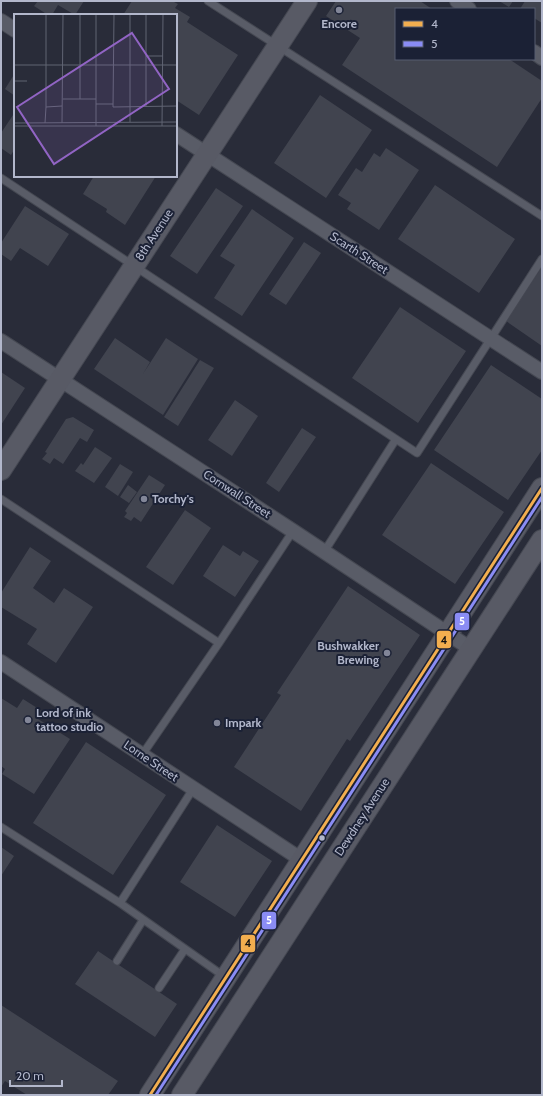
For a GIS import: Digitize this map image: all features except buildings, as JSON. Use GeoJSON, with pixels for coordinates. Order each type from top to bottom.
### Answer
{"type":"FeatureCollection","features":[{"type":"Feature","properties":{"kind":"main road","name":"8th Avenue"},"geometry":{"type":"LineString","coordinates":[[1,470],[307,1]]}},
{"type":"Feature","properties":{"kind":"main road"},"geometry":{"type":"LineString","coordinates":[[150,1095],[542,488]]}},
{"type":"Feature","properties":{"kind":"main road","name":"Dewdney Avenue"},"geometry":{"type":"LineString","coordinates":[[182,1095],[542,540]]}},
{"type":"Feature","properties":{"kind":"street"},"geometry":{"type":"LineString","coordinates":[[458,1],[468,8]]}},
{"type":"Feature","properties":{"kind":"street"},"geometry":{"type":"LineString","coordinates":[[1,21],[14,29]]}},
{"type":"Feature","properties":{"kind":"street","name":"Scarth Street"},"geometry":{"type":"LineString","coordinates":[[177,135],[542,372]]}},
{"type":"Feature","properties":{"kind":"street","name":"Cornwall Street"},"geometry":{"type":"LineString","coordinates":[[1,341],[471,649]]}},
{"type":"Feature","properties":{"kind":"street","name":"Lorne Street"},"geometry":{"type":"LineString","coordinates":[[1,662],[302,860]]}},
{"type":"Feature","properties":{"kind":"lane"},"geometry":{"type":"LineString","coordinates":[[208,1],[217,4],[277,46],[542,216]]}},
{"type":"Feature","properties":{"kind":"lane"},"geometry":{"type":"LineString","coordinates":[[1,178],[417,453],[492,339],[542,259]]}},
{"type":"Feature","properties":{"kind":"lane"},"geometry":{"type":"LineString","coordinates":[[324,552],[396,439]]}},
{"type":"Feature","properties":{"kind":"lane"},"geometry":{"type":"LineString","coordinates":[[1,499],[219,643]]}},
{"type":"Feature","properties":{"kind":"lane"},"geometry":{"type":"LineString","coordinates":[[142,755],[219,643],[293,531]]}},
{"type":"Feature","properties":{"kind":"lane"},"geometry":{"type":"LineString","coordinates":[[120,903],[193,789]]}},
{"type":"Feature","properties":{"kind":"lane"},"geometry":{"type":"LineString","coordinates":[[1,827],[120,903],[226,978]]}},
{"type":"Feature","properties":{"kind":"lane"},"geometry":{"type":"LineString","coordinates":[[117,961],[143,920]]}},
{"type":"Feature","properties":{"kind":"lane"},"geometry":{"type":"LineString","coordinates":[[159,988],[185,949]]}},
{"type":"Feature","properties":{"kind":"transit line","name":"4"},"geometry":{"type":"LineString","coordinates":[[150,1095],[542,488]]}},
{"type":"Feature","properties":{"kind":"transit line","name":"5"},"geometry":{"type":"LineString","coordinates":[[156,1095],[542,497]]}},
{"type":"Feature","properties":{"kind":"place","name":"Encore"},"geometry":{"type":"Point","coordinates":[339,10]}},
{"type":"Feature","properties":{"kind":"place","name":"Torchy's"},"geometry":{"type":"Point","coordinates":[144,499]}},
{"type":"Feature","properties":{"kind":"place","name":"Bushwakker Brewing"},"geometry":{"type":"Point","coordinates":[387,653]}},
{"type":"Feature","properties":{"kind":"place","name":"Lord of ink tattoo studio"},"geometry":{"type":"Point","coordinates":[28,720]}},
{"type":"Feature","properties":{"kind":"place","name":"Impark"},"geometry":{"type":"Point","coordinates":[217,723]}}]}
